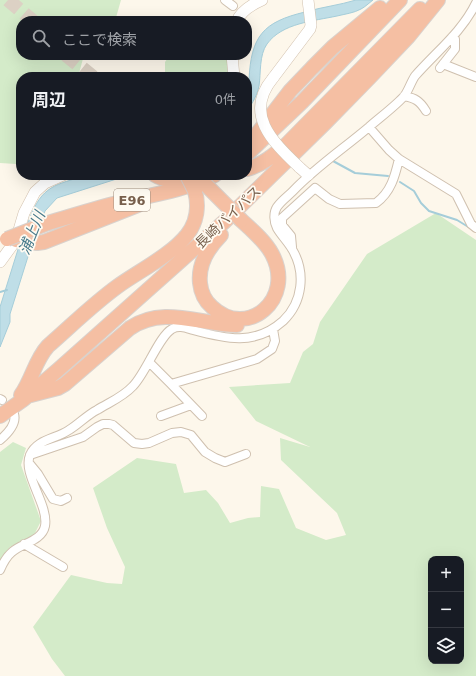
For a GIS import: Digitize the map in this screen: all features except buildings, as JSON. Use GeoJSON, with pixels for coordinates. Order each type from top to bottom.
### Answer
{"type":"FeatureCollection","features":[{"type":"Feature","properties":{"kind":"highway"},"geometry":{"type":"LineString","coordinates":[[252,139],[262,129],[290,91],[312,68],[333,47],[375,13],[388,0]]}},
{"type":"Feature","properties":{"kind":"highway"},"geometry":{"type":"LineString","coordinates":[[252,149],[302,102],[400,0]]}},
{"type":"Feature","properties":{"kind":"highway"},"geometry":{"type":"LineString","coordinates":[[207,180],[244,218],[271,253],[277,267],[277,291],[271,302],[261,312],[247,318],[230,318],[221,314],[208,303],[201,290],[201,266],[213,243],[277,178],[330,129],[402,54],[422,30],[439,0]]}},
{"type":"Feature","properties":{"kind":"highway","name":"長崎バイパス"},"geometry":{"type":"LineString","coordinates":[[22,397],[157,282],[224,222],[325,123],[408,37],[439,0]]}},
{"type":"Feature","properties":{"kind":"highway"},"geometry":{"type":"LineString","coordinates":[[252,167],[265,161],[282,148],[424,5]]}},
{"type":"Feature","properties":{"kind":"highway","name":"長崎バイパス"},"geometry":{"type":"LineString","coordinates":[[5,415],[59,359],[154,279],[228,213],[272,170],[366,73],[398,38],[424,5]]}},
{"type":"Feature","properties":{"kind":"highway","name":"E96"},"geometry":{"type":"LineString","coordinates":[[8,239],[47,221],[89,206],[188,180]]}},
{"type":"Feature","properties":{"kind":"highway"},"geometry":{"type":"LineString","coordinates":[[22,397],[40,356],[48,346],[117,287],[166,254],[186,235],[193,225],[197,214],[195,191],[190,180]]}},
{"type":"Feature","properties":{"kind":"highway"},"geometry":{"type":"LineString","coordinates":[[22,397],[65,384],[130,328],[149,319],[180,317],[215,324],[241,325],[255,323],[268,316],[278,306],[284,294],[286,281],[285,269],[280,256],[270,241],[202,180]]}},
{"type":"Feature","properties":{"kind":"highway","name":"E96"},"geometry":{"type":"LineString","coordinates":[[47,221],[171,190],[203,180]]}},
{"type":"Feature","properties":{"kind":"highway"},"geometry":{"type":"LineString","coordinates":[[8,239],[38,243],[52,240],[134,207],[171,190]]}},
{"type":"Feature","properties":{"kind":"street"},"geometry":{"type":"LineString","coordinates":[[225,0],[233,6]]}},
{"type":"Feature","properties":{"kind":"street"},"geometry":{"type":"LineString","coordinates":[[240,16],[253,4],[262,0]]}},
{"type":"Feature","properties":{"kind":"street"},"geometry":{"type":"LineString","coordinates":[[308,1],[311,25],[310,30],[266,87],[260,108],[266,129],[272,140],[308,175]]}},
{"type":"Feature","properties":{"kind":"street"},"geometry":{"type":"LineString","coordinates":[[293,250],[277,227],[274,219],[278,207],[308,175],[369,127],[404,96],[414,78],[464,23],[476,3]]}},
{"type":"Feature","properties":{"kind":"street"},"geometry":{"type":"LineString","coordinates":[[452,37],[455,39],[455,49],[441,66],[476,77]]}},
{"type":"Feature","properties":{"kind":"street"},"geometry":{"type":"LineString","coordinates":[[232,60],[234,72]]}},
{"type":"Feature","properties":{"kind":"street"},"geometry":{"type":"LineString","coordinates":[[404,96],[420,101],[426,111]]}},
{"type":"Feature","properties":{"kind":"street"},"geometry":{"type":"LineString","coordinates":[[369,127],[399,159],[456,194],[471,224],[476,228]]}},
{"type":"Feature","properties":{"kind":"street"},"geometry":{"type":"LineString","coordinates":[[0,570],[11,553],[24,544],[37,538],[45,526],[45,517],[29,468],[29,458],[38,444],[70,430],[90,414],[128,392],[150,362],[164,336],[175,327],[231,338],[249,338],[260,336],[273,330],[291,311],[299,294],[300,285],[300,269],[293,250],[291,236],[282,225],[282,218],[315,188],[329,199],[340,204],[376,203],[388,192],[393,181],[399,159]]}},
{"type":"Feature","properties":{"kind":"street"},"geometry":{"type":"LineString","coordinates":[[0,262],[8,239],[24,213],[34,192],[45,183],[52,180]]}},
{"type":"Feature","properties":{"kind":"street"},"geometry":{"type":"LineString","coordinates":[[171,384],[258,359],[272,349],[275,341],[273,330]]}},
{"type":"Feature","properties":{"kind":"street"},"geometry":{"type":"LineString","coordinates":[[150,362],[202,416]]}},
{"type":"Feature","properties":{"kind":"street"},"geometry":{"type":"LineString","coordinates":[[161,416],[191,404]]}},
{"type":"Feature","properties":{"kind":"street"},"geometry":{"type":"LineString","coordinates":[[0,440],[9,432],[14,422],[15,417],[5,415]]}},
{"type":"Feature","properties":{"kind":"street"},"geometry":{"type":"LineString","coordinates":[[29,458],[83,437],[96,427],[104,424],[113,425],[134,443],[149,443],[172,433],[181,432],[191,436],[205,452],[225,462],[246,454]]}},
{"type":"Feature","properties":{"kind":"street"},"geometry":{"type":"LineString","coordinates":[[29,458],[53,499],[61,501],[67,498]]}},
{"type":"Feature","properties":{"kind":"street"},"geometry":{"type":"LineString","coordinates":[[24,544],[63,567]]}},
{"type":"Feature","properties":{"kind":"green space"},"geometry":{"type":"Polygon","coordinates":[[[0,0],[121,0],[116,16],[16,16],[16,60],[83,60],[79,72],[16,72],[16,164],[0,163],[0,0]]]}},
{"type":"Feature","properties":{"kind":"green space"},"geometry":{"type":"Polygon","coordinates":[[[166,60],[229,60],[229,72],[165,72],[166,60]]]}},
{"type":"Feature","properties":{"kind":"green space"},"geometry":{"type":"Polygon","coordinates":[[[436,213],[476,240],[476,676],[65,676],[52,659],[33,627],[71,575],[107,583],[122,584],[125,567],[107,528],[93,488],[137,458],[176,464],[184,493],[206,490],[218,503],[230,523],[248,518],[260,517],[261,486],[279,489],[296,528],[326,540],[346,535],[337,513],[281,460],[280,438],[310,447],[256,421],[229,387],[290,383],[303,352],[313,344],[320,322],[367,254],[436,213]]]}},
{"type":"Feature","properties":{"kind":"green space"},"geometry":{"type":"Polygon","coordinates":[[[13,442],[26,448],[21,465],[41,521],[34,535],[10,547],[0,560],[0,452],[13,442]]]}},
{"type":"Feature","properties":{"kind":"water"},"geometry":{"type":"Polygon","coordinates":[[[356,0],[373,0],[355,12],[299,24],[281,31],[273,37],[264,48],[261,59],[260,81],[256,96],[252,103],[252,72],[250,72],[250,65],[253,52],[262,33],[269,26],[291,16],[356,0]]]}},
{"type":"Feature","properties":{"kind":"water","name":"浦上川"},"geometry":{"type":"Polygon","coordinates":[[[113,180],[57,198],[45,211],[31,247],[10,314],[10,322],[0,347],[0,307],[20,243],[34,208],[39,200],[51,188],[67,181],[113,180]]]}},
{"type":"Feature","properties":{"kind":"waterway"},"geometry":{"type":"LineString","coordinates":[[333,161],[355,173],[388,176]]}},
{"type":"Feature","properties":{"kind":"waterway"},"geometry":{"type":"LineString","coordinates":[[400,182],[414,191],[421,203],[429,211],[457,220],[470,228]]}},
{"type":"Feature","properties":{"kind":"waterway"},"geometry":{"type":"LineString","coordinates":[[0,292],[7,290]]}},
{"type":"Feature","properties":{"kind":"tunnel"},"geometry":{"type":"LineString","coordinates":[[8,0],[27,16]]}},
{"type":"Feature","properties":{"kind":"tunnel"},"geometry":{"type":"LineString","coordinates":[[72,60],[87,72]]}}]}
